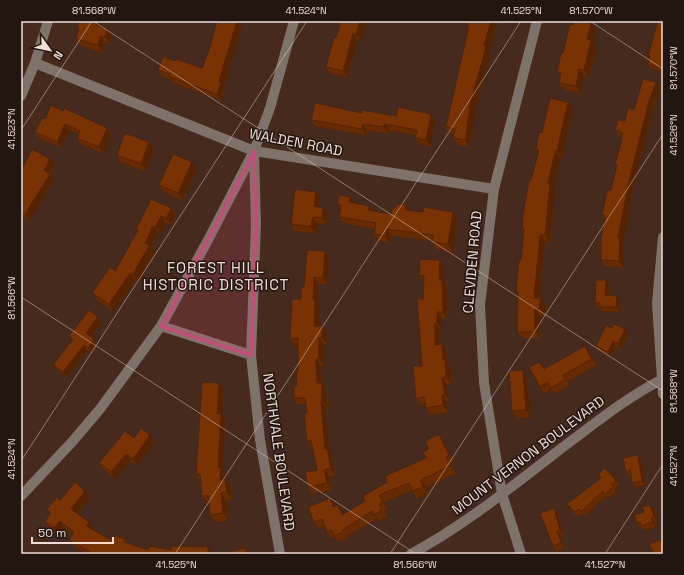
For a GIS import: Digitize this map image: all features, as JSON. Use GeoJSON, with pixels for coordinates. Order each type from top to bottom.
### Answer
{"type":"FeatureCollection","features":[{"type":"Feature","properties":{"kind":"street"},"geometry":{"type":"LineString","coordinates":[[21,96],[35,63],[48,21]]}},
{"type":"Feature","properties":{"kind":"street"},"geometry":{"type":"LineString","coordinates":[[21,496],[72,442],[100,409],[161,326],[254,151],[270,108],[294,21]]}},
{"type":"Feature","properties":{"kind":"street","name":"CLEVIDEN ROAD"},"geometry":{"type":"LineString","coordinates":[[521,554],[502,494],[484,383],[480,305],[494,189],[537,21]]}},
{"type":"Feature","properties":{"kind":"street","name":"WALDEN ROAD"},"geometry":{"type":"LineString","coordinates":[[35,63],[254,151],[494,189]]}},
{"type":"Feature","properties":{"kind":"street","name":"NORTHVALE BOULEVARD"},"geometry":{"type":"LineString","coordinates":[[254,151],[256,224],[251,355],[260,440],[280,554]]}},
{"type":"Feature","properties":{"kind":"street"},"geometry":{"type":"LineString","coordinates":[[663,237],[657,303],[663,394]]}},
{"type":"Feature","properties":{"kind":"street"},"geometry":{"type":"LineString","coordinates":[[161,326],[251,355]]}},
{"type":"Feature","properties":{"kind":"street","name":"MOUNT VERNON BOULEVARD"},"geometry":{"type":"LineString","coordinates":[[411,554],[429,544],[502,494],[619,404],[662,379]]}},
{"type":"Feature","properties":{"kind":"highlighted area"},"geometry":{"type":"Polygon","coordinates":[[[254,151],[256,224],[251,355],[161,326],[254,151]]]}},
{"type":"Feature","properties":{"kind":"building"},"geometry":{"type":"Polygon","coordinates":[[[79,21],[97,21],[96,25],[107,29],[105,37],[100,36],[98,45],[76,39],[79,21]]]}},
{"type":"Feature","properties":{"kind":"building"},"geometry":{"type":"Polygon","coordinates":[[[217,21],[237,21],[219,81],[221,82],[217,94],[170,77],[170,74],[158,70],[163,57],[175,61],[176,59],[202,68],[217,21]]]}},
{"type":"Feature","properties":{"kind":"building"},"geometry":{"type":"Polygon","coordinates":[[[341,21],[360,21],[356,35],[353,33],[343,71],[326,67],[334,37],[336,38],[341,21]]]}},
{"type":"Feature","properties":{"kind":"building"},"geometry":{"type":"Polygon","coordinates":[[[469,21],[491,21],[484,46],[486,47],[469,108],[465,140],[453,138],[455,129],[446,127],[469,21]]]}},
{"type":"Feature","properties":{"kind":"building"},"geometry":{"type":"Polygon","coordinates":[[[574,21],[591,23],[587,39],[591,40],[584,70],[579,69],[576,86],[559,83],[561,73],[557,72],[570,24],[573,25],[574,21]]]}},
{"type":"Feature","properties":{"kind":"building"},"geometry":{"type":"Polygon","coordinates":[[[658,21],[663,21],[662,68],[648,64],[650,56],[648,56],[658,21]]]}},
{"type":"Feature","properties":{"kind":"building"},"geometry":{"type":"Polygon","coordinates":[[[643,79],[656,82],[649,101],[629,181],[618,238],[620,238],[619,261],[601,260],[601,237],[606,216],[602,215],[608,190],[611,190],[617,165],[615,164],[622,140],[622,132],[615,130],[618,120],[625,121],[628,108],[634,110],[643,79]]]}},
{"type":"Feature","properties":{"kind":"building"},"geometry":{"type":"Polygon","coordinates":[[[550,98],[568,102],[548,183],[550,183],[545,235],[540,235],[534,298],[540,298],[540,309],[535,309],[535,332],[517,332],[518,292],[516,292],[524,229],[522,229],[523,215],[529,180],[531,180],[539,150],[536,149],[539,132],[542,133],[550,98]]]}},
{"type":"Feature","properties":{"kind":"building"},"geometry":{"type":"Polygon","coordinates":[[[315,103],[362,113],[362,110],[396,116],[398,107],[431,114],[426,140],[415,138],[417,130],[384,124],[384,127],[363,124],[362,129],[311,120],[315,103]]]}},
{"type":"Feature","properties":{"kind":"building"},"geometry":{"type":"Polygon","coordinates":[[[51,105],[63,111],[64,108],[107,128],[99,147],[77,138],[80,131],[65,124],[57,142],[35,132],[42,118],[45,119],[51,105]]]}},
{"type":"Feature","properties":{"kind":"building"},"geometry":{"type":"Polygon","coordinates":[[[125,133],[149,142],[141,164],[117,155],[125,133]]]}},
{"type":"Feature","properties":{"kind":"building"},"geometry":{"type":"Polygon","coordinates":[[[32,149],[50,159],[44,170],[50,174],[25,214],[21,211],[21,170],[32,149]]]}},
{"type":"Feature","properties":{"kind":"building"},"geometry":{"type":"Polygon","coordinates":[[[173,154],[192,162],[178,193],[159,185],[173,154]]]}},
{"type":"Feature","properties":{"kind":"building"},"geometry":{"type":"Polygon","coordinates":[[[295,189],[316,192],[314,206],[323,208],[322,218],[313,217],[311,227],[291,224],[295,189]]]}},
{"type":"Feature","properties":{"kind":"building"},"geometry":{"type":"Polygon","coordinates":[[[339,195],[350,197],[349,202],[369,206],[368,210],[391,214],[392,208],[395,208],[396,204],[406,205],[406,210],[423,212],[423,207],[453,212],[448,244],[432,242],[433,235],[387,229],[385,236],[374,234],[376,223],[339,217],[341,205],[337,204],[339,195]]]}},
{"type":"Feature","properties":{"kind":"building"},"geometry":{"type":"Polygon","coordinates":[[[151,199],[171,208],[166,218],[161,216],[155,227],[153,226],[145,243],[149,246],[133,274],[130,273],[109,304],[92,293],[110,267],[115,271],[138,230],[136,229],[151,199]]]}},
{"type":"Feature","properties":{"kind":"building"},"geometry":{"type":"Polygon","coordinates":[[[307,250],[325,251],[323,278],[314,277],[313,300],[315,300],[314,326],[322,326],[322,338],[319,338],[319,359],[316,359],[317,383],[322,383],[321,401],[325,449],[327,448],[331,468],[324,470],[327,483],[308,487],[305,472],[317,470],[311,440],[307,441],[304,414],[307,413],[305,398],[294,398],[294,386],[297,386],[296,371],[298,371],[298,338],[290,339],[292,299],[301,299],[301,287],[304,287],[307,250]]]}},
{"type":"Feature","properties":{"kind":"building"},"geometry":{"type":"Polygon","coordinates":[[[420,259],[440,260],[439,280],[442,280],[443,312],[437,312],[437,323],[435,323],[435,345],[442,344],[446,377],[442,378],[445,394],[442,395],[443,405],[426,408],[424,397],[416,399],[413,366],[422,366],[417,299],[423,299],[424,276],[419,276],[420,259]]]}},
{"type":"Feature","properties":{"kind":"building"},"geometry":{"type":"Polygon","coordinates":[[[596,280],[606,280],[605,295],[617,296],[616,307],[600,307],[600,303],[595,303],[596,280]]]}},
{"type":"Feature","properties":{"kind":"building"},"geometry":{"type":"Polygon","coordinates":[[[89,310],[98,317],[86,333],[94,339],[88,348],[84,345],[63,372],[53,365],[73,339],[69,336],[89,310]]]}},
{"type":"Feature","properties":{"kind":"building"},"geometry":{"type":"Polygon","coordinates":[[[614,324],[625,329],[618,344],[613,341],[608,352],[596,346],[606,325],[612,328],[614,324]]]}},
{"type":"Feature","properties":{"kind":"building"},"geometry":{"type":"Polygon","coordinates":[[[585,346],[592,359],[563,375],[565,380],[551,388],[548,382],[540,387],[529,367],[539,362],[544,369],[585,346]]]}},
{"type":"Feature","properties":{"kind":"building"},"geometry":{"type":"Polygon","coordinates":[[[523,370],[526,410],[512,411],[509,371],[523,370]]]}},
{"type":"Feature","properties":{"kind":"building"},"geometry":{"type":"Polygon","coordinates":[[[202,382],[219,383],[217,414],[221,414],[218,467],[221,468],[220,480],[225,480],[227,492],[221,493],[223,513],[210,515],[208,495],[202,496],[200,474],[196,474],[202,382]]]}},
{"type":"Feature","properties":{"kind":"building"},"geometry":{"type":"Polygon","coordinates":[[[141,428],[150,435],[133,459],[126,454],[111,472],[99,463],[125,431],[134,438],[141,428]]]}},
{"type":"Feature","properties":{"kind":"building"},"geometry":{"type":"Polygon","coordinates":[[[439,434],[449,455],[446,457],[450,466],[421,480],[423,487],[412,491],[409,483],[379,495],[383,502],[379,504],[382,510],[374,515],[372,511],[342,530],[343,532],[334,536],[332,530],[327,532],[322,519],[314,522],[308,507],[330,498],[333,507],[338,505],[342,515],[365,501],[363,496],[387,482],[385,476],[426,458],[423,452],[429,449],[425,441],[439,434]]]}},
{"type":"Feature","properties":{"kind":"building"},"geometry":{"type":"Polygon","coordinates":[[[638,455],[642,481],[632,483],[630,469],[626,472],[623,458],[638,455]]]}},
{"type":"Feature","properties":{"kind":"building"},"geometry":{"type":"Polygon","coordinates":[[[605,468],[616,480],[611,485],[613,487],[605,494],[603,491],[581,512],[579,509],[574,512],[567,504],[601,478],[598,474],[605,468]]]}},
{"type":"Feature","properties":{"kind":"building"},"geometry":{"type":"Polygon","coordinates":[[[75,482],[85,491],[71,509],[89,522],[86,526],[113,541],[115,535],[125,539],[124,542],[148,550],[149,546],[171,550],[172,546],[208,547],[208,554],[94,554],[69,540],[74,532],[60,521],[54,528],[45,521],[51,513],[47,509],[57,497],[60,500],[75,482]]]}},
{"type":"Feature","properties":{"kind":"building"},"geometry":{"type":"Polygon","coordinates":[[[650,505],[654,517],[651,518],[653,522],[641,526],[640,522],[637,523],[634,515],[644,512],[642,507],[650,505]]]}},
{"type":"Feature","properties":{"kind":"building"},"geometry":{"type":"Polygon","coordinates":[[[554,508],[560,530],[557,531],[561,543],[553,546],[540,513],[554,508]]]}},
{"type":"Feature","properties":{"kind":"building"},"geometry":{"type":"Polygon","coordinates":[[[660,540],[663,545],[663,554],[651,554],[650,553],[653,552],[649,544],[660,540]]]}},
{"type":"Feature","properties":{"kind":"building"},"geometry":{"type":"Polygon","coordinates":[[[245,548],[247,554],[229,554],[229,552],[245,548]]]}},
{"type":"Feature","properties":{"kind":"district","name":"FOREST HILL HISTORIC DISTRICT"},"geometry":{"type":"Point","coordinates":[216,276]}}]}
